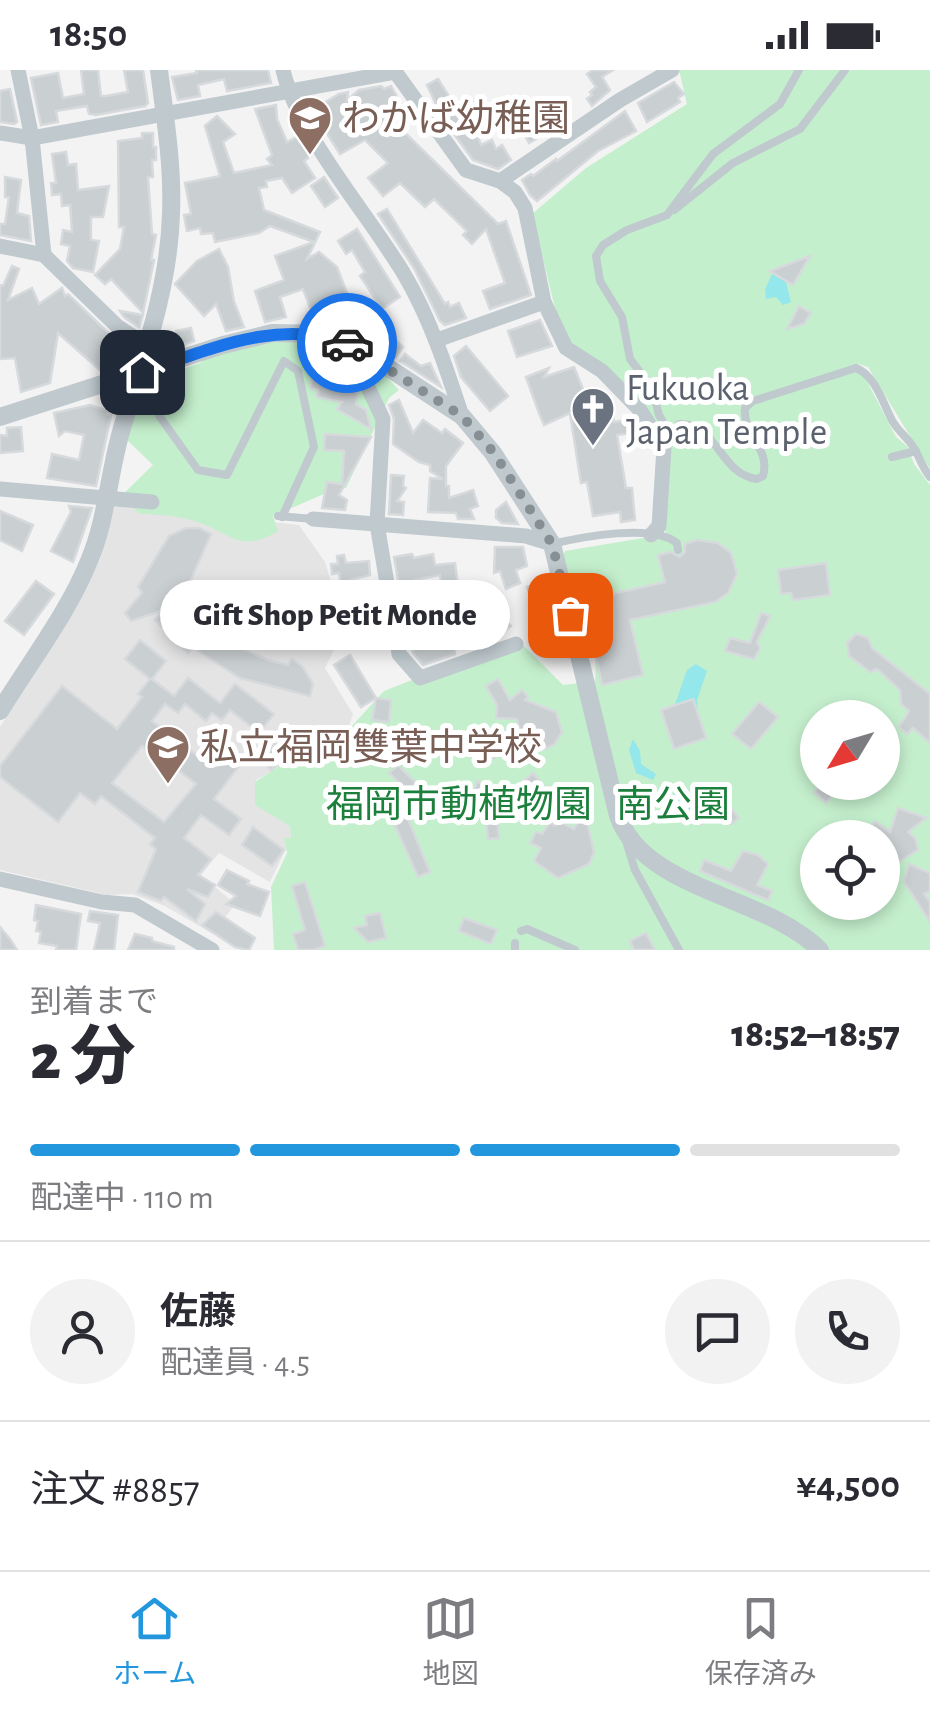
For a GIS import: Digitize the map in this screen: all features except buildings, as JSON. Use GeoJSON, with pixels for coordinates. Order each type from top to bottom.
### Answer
{"type":"FeatureCollection","features":[{"type":"Feature","properties":{"kind":"street"},"geometry":{"type":"LineString","coordinates":[[18,70],[32,138],[44,255]]}},
{"type":"Feature","properties":{"kind":"street"},"geometry":{"type":"LineString","coordinates":[[0,711],[89,561],[122,429],[149,348],[171,218],[171,164],[159,70]]}},
{"type":"Feature","properties":{"kind":"street"},"geometry":{"type":"LineString","coordinates":[[283,70],[287,89],[306,124],[403,273],[436,340],[462,416]]}},
{"type":"Feature","properties":{"kind":"street"},"geometry":{"type":"LineString","coordinates":[[500,181],[672,70]]}},
{"type":"Feature","properties":{"kind":"street"},"geometry":{"type":"LineString","coordinates":[[0,133],[32,138],[394,71],[466,170],[500,181],[515,192],[525,208],[544,302],[566,348],[602,371],[665,439],[658,526],[651,535]]}},
{"type":"Feature","properties":{"kind":"street"},"geometry":{"type":"LineString","coordinates":[[0,246],[44,255],[117,326],[149,348]]}},
{"type":"Feature","properties":{"kind":"street"},"geometry":{"type":"LineString","coordinates":[[436,340],[544,302]]}},
{"type":"Feature","properties":{"kind":"street"},"geometry":{"type":"LineString","coordinates":[[0,417],[272,333],[323,334],[355,346],[462,416],[494,453],[552,544],[624,832],[654,862],[792,927],[820,950]]}},
{"type":"Feature","properties":{"kind":"street"},"geometry":{"type":"LineString","coordinates":[[355,346],[356,362],[383,420],[377,524],[399,654],[420,678],[516,644]]}},
{"type":"Feature","properties":{"kind":"street"},"geometry":{"type":"LineString","coordinates":[[0,489],[152,502]]}},
{"type":"Feature","properties":{"kind":"street"},"geometry":{"type":"LineString","coordinates":[[313,519],[526,536],[552,544]]}},
{"type":"Feature","properties":{"kind":"street"},"geometry":{"type":"LineString","coordinates":[[0,878],[135,906],[212,950]]}},
{"type":"Feature","properties":{"kind":"lane"},"geometry":{"type":"LineString","coordinates":[[667,215],[713,154],[780,104],[799,70]]}},
{"type":"Feature","properties":{"kind":"lane"},"geometry":{"type":"LineString","coordinates":[[665,439],[652,388],[630,359],[622,316],[600,281],[596,256],[603,245],[628,230],[667,215],[733,163],[800,129],[846,70]]}},
{"type":"Feature","properties":{"kind":"lane"},"geometry":{"type":"LineString","coordinates":[[142,372],[160,417],[198,470],[228,475],[284,361],[298,371],[314,447],[280,516],[313,519]]}},
{"type":"Feature","properties":{"kind":"lane"},"geometry":{"type":"LineString","coordinates":[[665,439],[679,424],[692,423],[705,431],[742,476],[756,479],[763,476],[766,464],[762,449],[744,423],[745,408],[856,368],[869,376],[930,477]]}},
{"type":"Feature","properties":{"kind":"lane"},"geometry":{"type":"LineString","coordinates":[[892,457],[916,452]]}},
{"type":"Feature","properties":{"kind":"lane"},"geometry":{"type":"LineString","coordinates":[[552,544],[631,532],[670,537],[678,550]]}},
{"type":"Feature","properties":{"kind":"lane"},"geometry":{"type":"LineString","coordinates":[[624,832],[635,870],[680,950]]}},
{"type":"Feature","properties":{"kind":"lane"},"geometry":{"type":"LineString","coordinates":[[521,931],[543,935],[575,950]]}},
{"type":"Feature","properties":{"kind":"shaded area"},"geometry":{"type":"Polygon","coordinates":[[[115,505],[299,525],[325,562],[351,646],[334,650],[325,668],[353,714],[344,741],[319,770],[287,763],[256,780],[255,804],[290,825],[291,838],[270,882],[219,853],[201,875],[235,904],[213,934],[165,906],[132,894],[107,895],[0,870],[0,727],[85,589],[100,559],[115,505]]]}},
{"type":"Feature","properties":{"kind":"green space","name":"南公園"},"geometry":{"type":"Polygon","coordinates":[[[679,70],[930,70],[930,469],[868,367],[858,364],[896,437],[908,447],[914,464],[930,485],[930,950],[274,950],[271,887],[287,853],[284,838],[291,838],[290,826],[255,805],[255,782],[288,760],[317,764],[384,691],[522,644],[563,685],[595,681],[590,634],[562,557],[565,551],[667,534],[661,523],[668,448],[569,345],[557,316],[532,214],[586,168],[687,104],[679,70]]]}},
{"type":"Feature","properties":{"kind":"green space"},"geometry":{"type":"Polygon","coordinates":[[[339,313],[375,318],[368,357],[399,390],[389,398],[346,488],[273,516],[278,531],[252,541],[232,538],[187,519],[138,513],[122,495],[153,465],[123,436],[144,382],[200,363],[220,347],[339,313]]]}},
{"type":"Feature","properties":{"kind":"water"},"geometry":{"type":"Polygon","coordinates":[[[772,274],[786,282],[791,302],[783,305],[776,297],[766,299],[765,289],[772,274]]]}},
{"type":"Feature","properties":{"kind":"water"},"geometry":{"type":"Polygon","coordinates":[[[696,664],[707,671],[697,700],[698,714],[672,713],[687,670],[696,664]]]}},
{"type":"Feature","properties":{"kind":"water"},"geometry":{"type":"Polygon","coordinates":[[[633,739],[640,751],[641,764],[656,774],[653,780],[636,773],[629,750],[633,739]]]}},
{"type":"Feature","properties":{"kind":"water"},"geometry":{"type":"Polygon","coordinates":[[[687,791],[692,806],[683,821],[675,823],[669,795],[687,791]]]}},
{"type":"Feature","properties":{"kind":"way so far"},"geometry":{"type":"LineString","coordinates":[[347,343],[462,416],[494,453],[552,544],[570,615]]}},
{"type":"Feature","properties":{"kind":"place","name":"わかば幼稚園"},"geometry":{"type":"Point","coordinates":[310,156]}},
{"type":"Feature","properties":{"kind":"place","name":"Fukuoka Japan Temple"},"geometry":{"type":"Point","coordinates":[593,447]}},
{"type":"Feature","properties":{"kind":"place","name":"Gift Shop Petit Monde"},"geometry":{"type":"Point","coordinates":[570,615]}},
{"type":"Feature","properties":{"kind":"place","name":"私立福岡雙葉中学校"},"geometry":{"type":"Point","coordinates":[168,785]}},
{"type":"Feature","properties":{"kind":"route"},"geometry":{"type":"LineString","coordinates":[[142,372],[272,333],[323,334],[347,343]]}},
{"type":"Feature","properties":{"kind":"park label","name":"福岡市動植物園"},"geometry":{"type":"Point","coordinates":[459,804]}}]}
